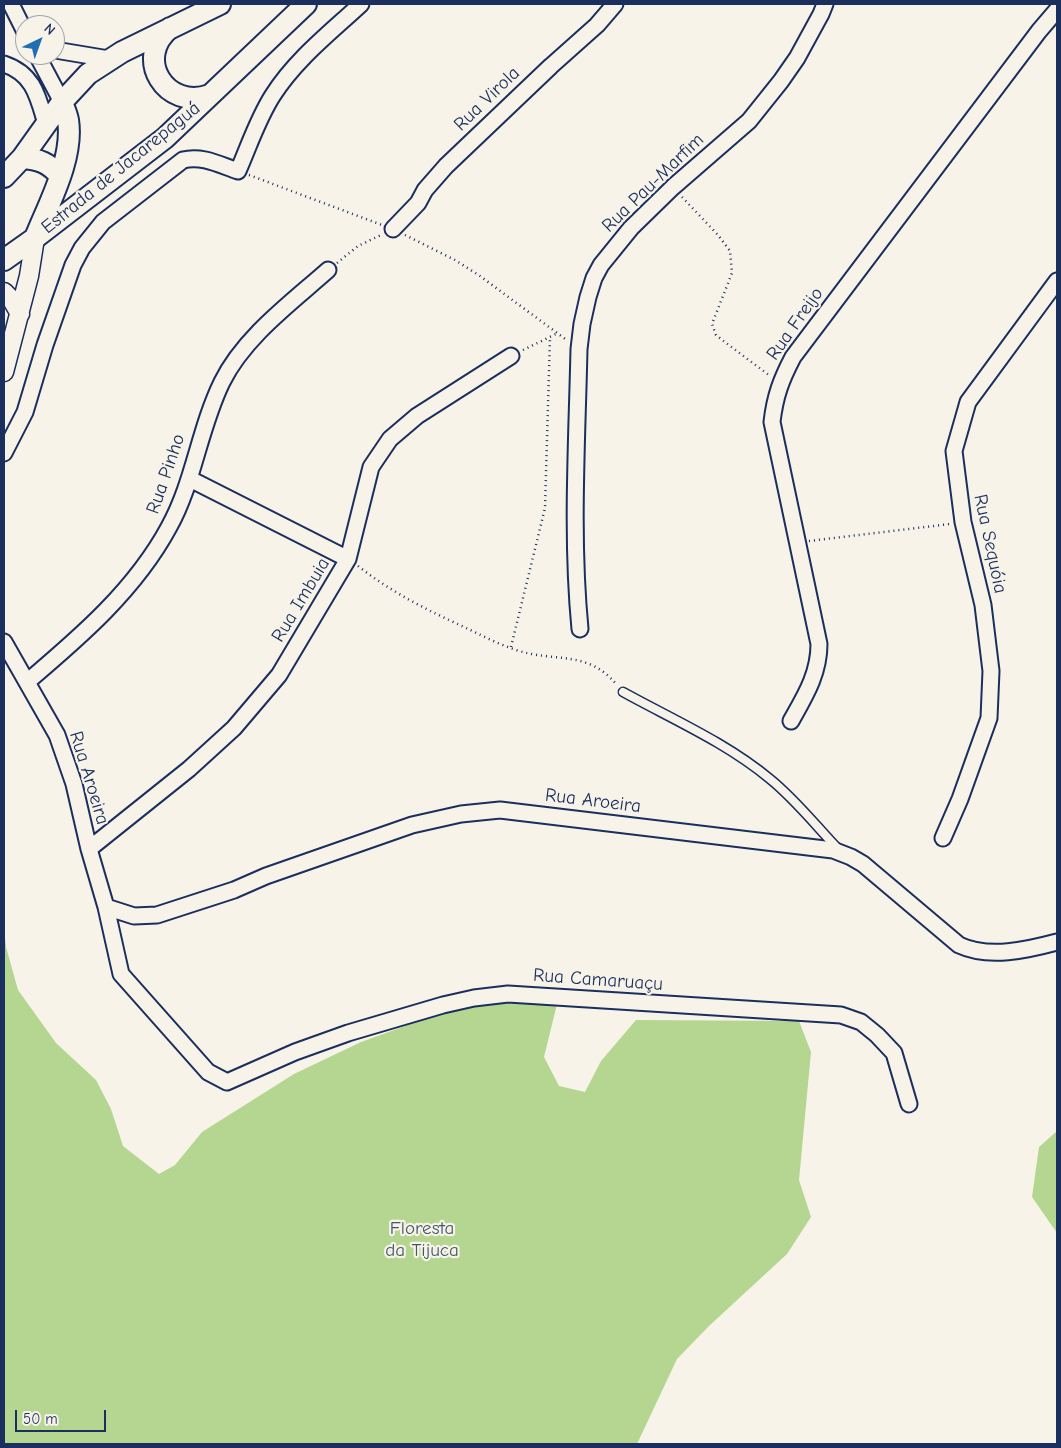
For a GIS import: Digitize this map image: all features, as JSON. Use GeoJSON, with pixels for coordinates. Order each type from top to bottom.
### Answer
{"type":"FeatureCollection","features":[{"type":"Feature","properties":{"kind":"main road"},"geometry":{"type":"LineString","coordinates":[[4,177],[22,158],[62,102],[88,74],[109,59],[220,4]]}},
{"type":"Feature","properties":{"kind":"main road","name":"Estrada de Jacarepaguá"},"geometry":{"type":"LineString","coordinates":[[35,238],[165,138],[306,4]]}},
{"type":"Feature","properties":{"kind":"main road"},"geometry":{"type":"LineString","coordinates":[[172,27],[161,38],[155,53],[158,76],[168,89],[181,96],[196,99],[210,95]]}},
{"type":"Feature","properties":{"kind":"main road"},"geometry":{"type":"LineString","coordinates":[[4,260],[35,238],[60,176],[65,161],[68,137],[68,120],[62,102]]}},
{"type":"Feature","properties":{"kind":"main road"},"geometry":{"type":"LineString","coordinates":[[22,158],[44,162],[60,176]]}},
{"type":"Feature","properties":{"kind":"street"},"geometry":{"type":"LineString","coordinates":[[4,454],[25,412],[73,265],[82,248],[104,222],[182,160],[201,158],[238,171],[257,126],[273,95],[292,70],[361,4]]}},
{"type":"Feature","properties":{"kind":"street","name":"Rua Virola"},"geometry":{"type":"LineString","coordinates":[[393,229],[418,203],[425,190],[446,166],[616,4]]}},
{"type":"Feature","properties":{"kind":"street","name":"Rua Pau-Marfim"},"geometry":{"type":"LineString","coordinates":[[580,629],[575,551],[579,349],[582,324],[594,278],[621,239],[672,187],[749,121],[792,65],[825,4]]}},
{"type":"Feature","properties":{"kind":"street","name":"Rua Freijo"},"geometry":{"type":"LineString","coordinates":[[790,721],[809,689],[819,656],[819,644],[772,422],[774,402],[780,383],[793,357],[1057,10]]}},
{"type":"Feature","properties":{"kind":"street"},"geometry":{"type":"LineString","coordinates":[[65,52],[109,59]]}},
{"type":"Feature","properties":{"kind":"street"},"geometry":{"type":"LineString","coordinates":[[4,64],[20,71],[30,83],[36,93],[46,124]]}},
{"type":"Feature","properties":{"kind":"street"},"geometry":{"type":"LineString","coordinates":[[42,65],[62,102]]}},
{"type":"Feature","properties":{"kind":"street","name":"Estrada de Jacarepaguá"},"geometry":{"type":"LineString","coordinates":[[4,372],[8,339],[20,314],[30,276],[35,238]]}},
{"type":"Feature","properties":{"kind":"street","name":"Rua Pinho"},"geometry":{"type":"LineString","coordinates":[[27,682],[83,635],[124,592],[148,560],[170,527],[190,478],[200,438],[222,380],[257,334],[328,270]]}},
{"type":"Feature","properties":{"kind":"street","name":"Rua Sequóia"},"geometry":{"type":"LineString","coordinates":[[942,838],[960,799],[989,718],[991,670],[983,605],[962,522],[954,451],[968,402],[1057,281]]}},
{"type":"Feature","properties":{"kind":"street"},"geometry":{"type":"LineString","coordinates":[[4,292],[12,300],[20,314]]}},
{"type":"Feature","properties":{"kind":"street","name":"Rua Imbuia"},"geometry":{"type":"LineString","coordinates":[[89,849],[189,769],[234,728],[279,674],[348,559],[371,467],[390,439],[417,416],[511,356]]}},
{"type":"Feature","properties":{"kind":"street"},"geometry":{"type":"LineString","coordinates":[[190,478],[348,559]]}},
{"type":"Feature","properties":{"kind":"street","name":"Rua Aroeira"},"geometry":{"type":"LineString","coordinates":[[4,642],[57,734],[74,784],[89,849],[106,907],[121,974],[208,1072],[227,1082],[246,1074]]}},
{"type":"Feature","properties":{"kind":"street","name":"Rua Aroeira"},"geometry":{"type":"LineString","coordinates":[[106,907],[134,916],[157,915],[234,890],[266,876],[412,825],[461,814],[500,810],[833,850],[863,864],[959,945],[971,951],[981,953],[1017,950],[1057,942]]}},
{"type":"Feature","properties":{"kind":"street","name":"Rua Camaruaçu"},"geometry":{"type":"LineString","coordinates":[[246,1074],[296,1052],[348,1033],[443,1005],[474,998],[508,994],[841,1014],[861,1022],[894,1053],[909,1104]]}},
{"type":"Feature","properties":{"kind":"lane"},"geometry":{"type":"LineString","coordinates":[[623,692],[730,751],[769,778],[797,803],[816,826],[844,854]]}},
{"type":"Feature","properties":{"kind":"path"},"geometry":{"type":"LineString","coordinates":[[238,171],[393,229],[454,260],[480,276],[579,349]]}},
{"type":"Feature","properties":{"kind":"path"},"geometry":{"type":"LineString","coordinates":[[672,187],[718,235],[730,251],[732,273],[712,324],[716,335],[780,383]]}},
{"type":"Feature","properties":{"kind":"path"},"geometry":{"type":"LineString","coordinates":[[328,270],[358,246],[393,229]]}},
{"type":"Feature","properties":{"kind":"path"},"geometry":{"type":"LineString","coordinates":[[511,356],[558,333]]}},
{"type":"Feature","properties":{"kind":"path"},"geometry":{"type":"LineString","coordinates":[[511,648],[545,508],[550,337]]}},
{"type":"Feature","properties":{"kind":"path"},"geometry":{"type":"LineString","coordinates":[[798,543],[962,522]]}},
{"type":"Feature","properties":{"kind":"path"},"geometry":{"type":"LineString","coordinates":[[348,559],[378,582],[424,609],[511,648],[591,664],[599,668],[623,692]]}},
{"type":"Feature","properties":{"kind":"green space","name":"Floresta da Tijuca"},"geometry":{"type":"Polygon","coordinates":[[[4,929],[6,947],[18,990],[56,1043],[96,1080],[111,1109],[123,1146],[159,1174],[175,1165],[202,1132],[294,1074],[361,1042],[430,1017],[496,1000],[557,1004],[544,1057],[559,1086],[585,1092],[601,1061],[636,1020],[799,1021],[811,1052],[799,1180],[811,1217],[787,1254],[709,1326],[677,1359],[637,1444],[4,1444],[4,929]]]}},
{"type":"Feature","properties":{"kind":"green space"},"geometry":{"type":"Polygon","coordinates":[[[1057,1131],[1057,1233],[1032,1197],[1039,1147],[1057,1131]]]}}]}
